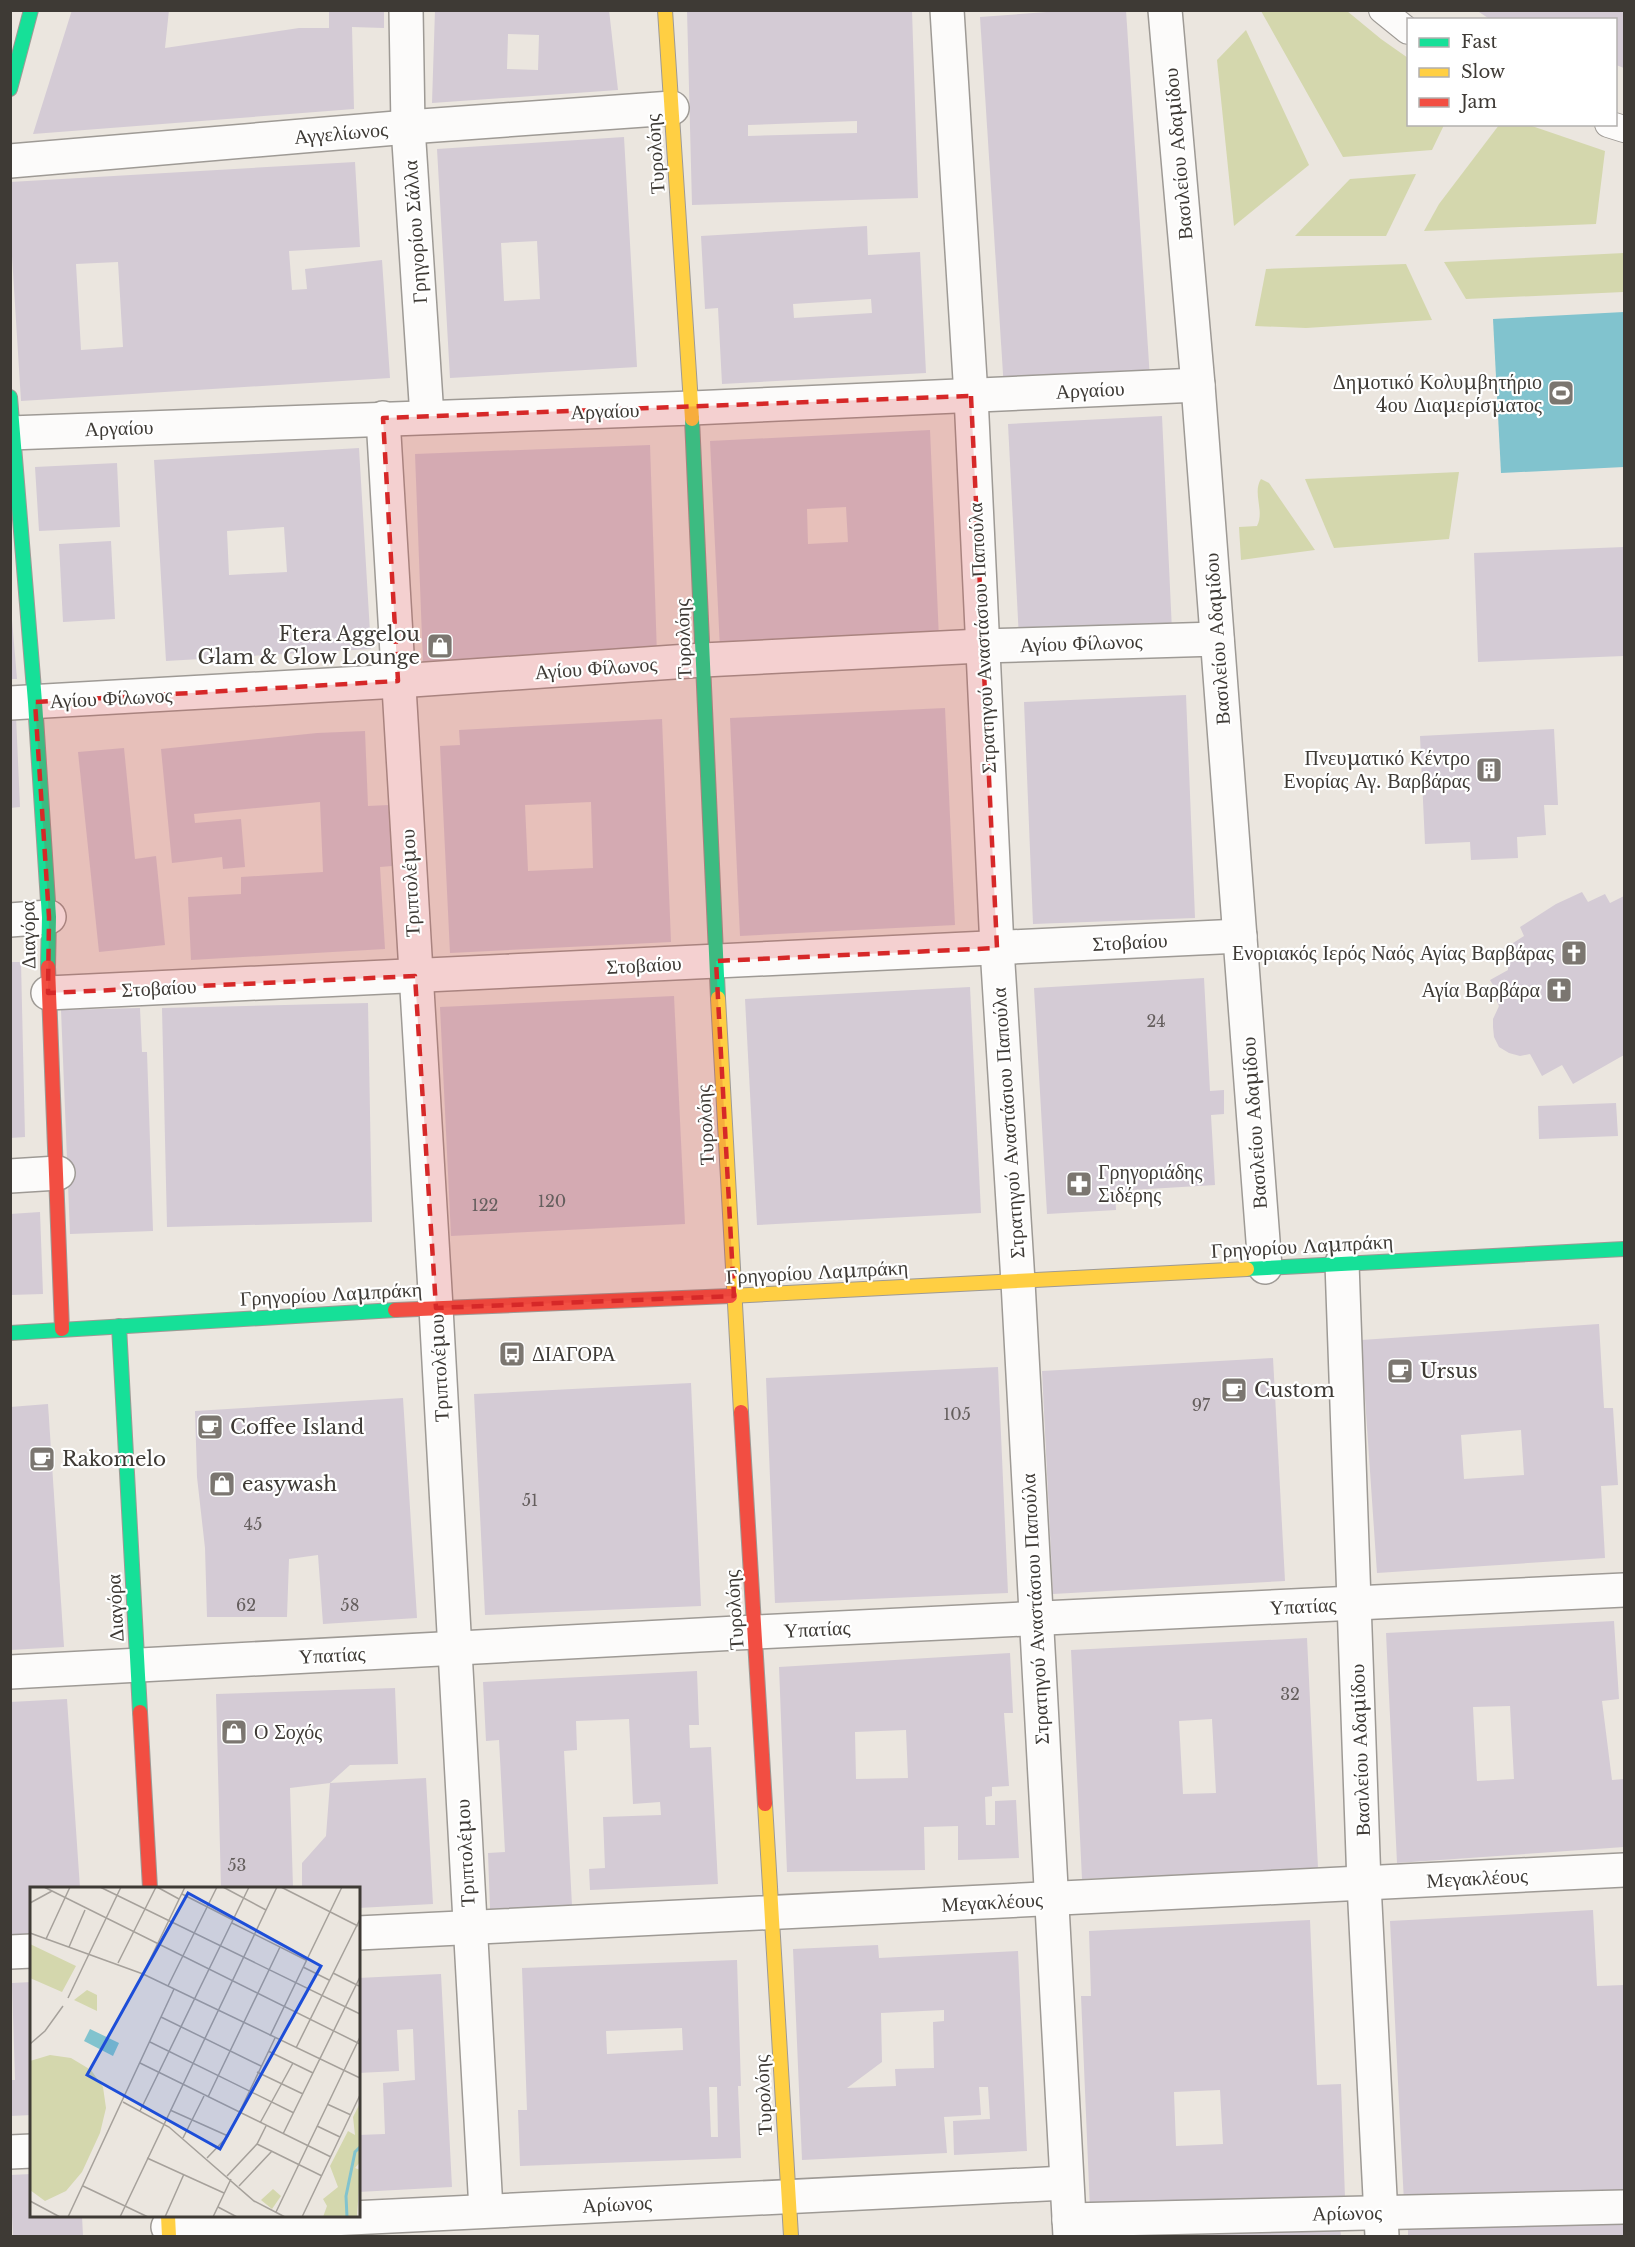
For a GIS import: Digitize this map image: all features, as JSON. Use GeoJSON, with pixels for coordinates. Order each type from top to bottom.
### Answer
{"type":"FeatureCollection","features":[{"type":"Feature","properties":{"kind":"street"},"geometry":{"type":"LineString","coordinates":[[10,89],[31,10]]}},
{"type":"Feature","properties":{"kind":"street","name":"Γρηγορίου Σάλλα"},"geometry":{"type":"LineString","coordinates":[[406,10],[408,127],[427,417]]}},
{"type":"Feature","properties":{"kind":"street","name":"Τυρολόης"},"geometry":{"type":"LineString","coordinates":[[665,10],[692,408],[716,961],[734,1296],[791,2236]]}},
{"type":"Feature","properties":{"kind":"street","name":"Στρατηγού Αναστάσιου Παπούλα"},"geometry":{"type":"LineString","coordinates":[[946,10],[971,396],[997,948],[1018,1282],[1069,2228]]}},
{"type":"Feature","properties":{"kind":"street","name":"Βασιλείου Αδαμίδου"},"geometry":{"type":"LineString","coordinates":[[1165,10],[1198,385],[1265,1267]]}},
{"type":"Feature","properties":{"kind":"street","name":"Αγγελίωνος"},"geometry":{"type":"LineString","coordinates":[[10,161],[408,127],[672,108]]}},
{"type":"Feature","properties":{"kind":"street","name":"Αργαίου"},"geometry":{"type":"LineString","coordinates":[[12,433],[692,408],[1198,385]]}},
{"type":"Feature","properties":{"kind":"street","name":"Διαγόρα"},"geometry":{"type":"LineString","coordinates":[[10,397],[23,702],[49,917],[48,993],[62,1329]]}},
{"type":"Feature","properties":{"kind":"street","name":"Τριπτολέμου"},"geometry":{"type":"LineString","coordinates":[[382,418],[436,1308],[486,2210]]}},
{"type":"Feature","properties":{"kind":"street","name":"Αγίου Φίλωνος"},"geometry":{"type":"LineString","coordinates":[[23,702],[398,681],[703,660],[981,646],[1217,639]]}},
{"type":"Feature","properties":{"kind":"street"},"geometry":{"type":"LineString","coordinates":[[10,920],[49,917]]}},
{"type":"Feature","properties":{"kind":"street","name":"Στοβαίου"},"geometry":{"type":"LineString","coordinates":[[48,993],[1240,936]]}},
{"type":"Feature","properties":{"kind":"street"},"geometry":{"type":"LineString","coordinates":[[10,1176],[57,1173]]}},
{"type":"Feature","properties":{"kind":"street","name":"Γρηγορίου Λαμπράκη"},"geometry":{"type":"LineString","coordinates":[[10,1333],[436,1308],[1018,1282],[1624,1249]]}},
{"type":"Feature","properties":{"kind":"street","name":"Βασιλείου Αδαμίδου"},"geometry":{"type":"LineString","coordinates":[[1342,1263],[1364,1884],[1381,2224]]}},
{"type":"Feature","properties":{"kind":"street","name":"Διαγόρα"},"geometry":{"type":"LineString","coordinates":[[119,1326],[150,1887]]}},
{"type":"Feature","properties":{"kind":"street","name":"Υπατίας"},"geometry":{"type":"LineString","coordinates":[[10,1671],[1624,1590]]}},
{"type":"Feature","properties":{"kind":"street","name":"Μεγακλέους"},"geometry":{"type":"LineString","coordinates":[[360,1933],[1624,1870]]}},
{"type":"Feature","properties":{"kind":"street"},"geometry":{"type":"LineString","coordinates":[[10,1952],[30,1951]]}},
{"type":"Feature","properties":{"kind":"street"},"geometry":{"type":"LineString","coordinates":[[10,2152],[30,2151]]}},
{"type":"Feature","properties":{"kind":"street","name":"Αρίωνος"},"geometry":{"type":"LineString","coordinates":[[360,2216],[1066,2183]]}},
{"type":"Feature","properties":{"kind":"street","name":"Αρίωνος"},"geometry":{"type":"LineString","coordinates":[[1069,2228],[1381,2224],[1624,2207]]}},
{"type":"Feature","properties":{"kind":"street","name":"Αρίωνος"},"geometry":{"type":"LineString","coordinates":[[168,2226],[347,2217]]}},
{"type":"Feature","properties":{"kind":"lane"},"geometry":{"type":"LineString","coordinates":[[1382,10],[1407,31]]}},
{"type":"Feature","properties":{"kind":"highlighted area"},"geometry":{"type":"Polygon","coordinates":[[[971,396],[997,948],[716,961],[734,1296],[436,1308],[415,976],[48,993],[49,917],[35,702],[398,681],[383,418],[971,396]]]}},
{"type":"Feature","properties":{"kind":"green space"},"geometry":{"type":"Polygon","coordinates":[[[1261,11],[1347,11],[1407,57],[1407,126],[1444,126],[1432,150],[1343,157],[1261,11]]]}},
{"type":"Feature","properties":{"kind":"green space"},"geometry":{"type":"Polygon","coordinates":[[[1246,30],[1309,165],[1234,226],[1217,60],[1246,30]]]}},
{"type":"Feature","properties":{"kind":"green space"},"geometry":{"type":"Polygon","coordinates":[[[1498,126],[1532,126],[1605,151],[1596,224],[1424,231],[1439,204],[1498,126]]]}},
{"type":"Feature","properties":{"kind":"green space"},"geometry":{"type":"Polygon","coordinates":[[[1416,174],[1386,236],[1295,236],[1350,179],[1416,174]]]}},
{"type":"Feature","properties":{"kind":"green space"},"geometry":{"type":"Polygon","coordinates":[[[1624,253],[1624,292],[1466,299],[1444,262],[1624,253]]]}},
{"type":"Feature","properties":{"kind":"green space"},"geometry":{"type":"Polygon","coordinates":[[[1406,264],[1432,320],[1306,328],[1255,326],[1266,269],[1406,264]]]}},
{"type":"Feature","properties":{"kind":"green space"},"geometry":{"type":"Polygon","coordinates":[[[1459,472],[1449,539],[1334,548],[1305,479],[1459,472]]]}},
{"type":"Feature","properties":{"kind":"green space"},"geometry":{"type":"Polygon","coordinates":[[[1261,479],[1269,483],[1315,550],[1241,560],[1239,527],[1257,526],[1260,514],[1258,490],[1261,479]]]}},
{"type":"Feature","properties":{"kind":"water","name":"Δημοτικό Κολυμβητήριο 4ου Διαμερίσματος"},"geometry":{"type":"Polygon","coordinates":[[[1624,312],[1624,467],[1501,473],[1493,319],[1624,312]]]}},
{"type":"Feature","properties":{"kind":"building"},"geometry":{"type":"Polygon","coordinates":[[[72,10],[169,10],[165,48],[299,28],[329,28],[329,10],[384,10],[384,28],[352,27],[354,109],[33,134],[72,10]]]}},
{"type":"Feature","properties":{"kind":"building"},"geometry":{"type":"Polygon","coordinates":[[[435,10],[609,10],[618,90],[432,103],[435,10]],[[508,34],[507,69],[538,70],[539,35],[508,34]]]}},
{"type":"Feature","properties":{"kind":"building"},"geometry":{"type":"Polygon","coordinates":[[[687,10],[912,10],[918,198],[692,205],[687,10]],[[857,121],[748,125],[748,136],[857,133],[857,121]]]}},
{"type":"Feature","properties":{"kind":"building"},"geometry":{"type":"Polygon","coordinates":[[[1074,10],[1126,10],[1150,379],[1004,389],[980,17],[1074,10]]]}},
{"type":"Feature","properties":{"kind":"building"},"geometry":{"type":"Polygon","coordinates":[[[1476,10],[1624,10],[1624,68],[1617,65],[1617,18],[1488,18],[1476,10]]]}},
{"type":"Feature","properties":{"kind":"building"},"geometry":{"type":"Polygon","coordinates":[[[624,137],[637,367],[450,378],[437,149],[624,137]],[[537,241],[501,243],[504,301],[540,299],[537,241]]]}},
{"type":"Feature","properties":{"kind":"building"},"geometry":{"type":"Polygon","coordinates":[[[355,162],[360,247],[289,251],[292,290],[307,289],[305,269],[382,260],[390,378],[21,401],[10,224],[10,182],[355,162]],[[118,262],[76,264],[81,350],[123,347],[118,262]]]}},
{"type":"Feature","properties":{"kind":"building"},"geometry":{"type":"Polygon","coordinates":[[[867,226],[868,255],[920,252],[926,373],[722,384],[718,308],[705,309],[701,236],[867,226]],[[871,299],[793,304],[794,318],[872,313],[871,299]]]}},
{"type":"Feature","properties":{"kind":"building"},"geometry":{"type":"Polygon","coordinates":[[[1162,416],[1172,631],[1019,639],[1008,424],[1162,416]]]}},
{"type":"Feature","properties":{"kind":"building"},"geometry":{"type":"Polygon","coordinates":[[[930,430],[939,639],[720,649],[710,441],[930,430]],[[846,507],[807,509],[808,544],[848,542],[846,507]]]}},
{"type":"Feature","properties":{"kind":"building"},"geometry":{"type":"Polygon","coordinates":[[[650,445],[657,655],[423,664],[415,454],[650,445]]]}},
{"type":"Feature","properties":{"kind":"building"},"geometry":{"type":"Polygon","coordinates":[[[359,448],[371,649],[166,661],[154,460],[359,448]],[[284,527],[227,531],[229,575],[287,572],[284,527]]]}},
{"type":"Feature","properties":{"kind":"building"},"geometry":{"type":"Polygon","coordinates":[[[117,463],[120,527],[39,531],[35,467],[117,463]]]}},
{"type":"Feature","properties":{"kind":"building"},"geometry":{"type":"Polygon","coordinates":[[[111,541],[115,619],[63,622],[59,544],[111,541]]]}},
{"type":"Feature","properties":{"kind":"building"},"geometry":{"type":"Polygon","coordinates":[[[1624,547],[1624,656],[1478,662],[1474,553],[1624,547]]]}},
{"type":"Feature","properties":{"kind":"building"},"geometry":{"type":"Polygon","coordinates":[[[10,620],[12,620],[17,679],[10,679],[10,620]]]}},
{"type":"Feature","properties":{"kind":"building"},"geometry":{"type":"Polygon","coordinates":[[[1186,695],[1195,918],[1033,924],[1024,702],[1186,695]]]}},
{"type":"Feature","properties":{"kind":"building"},"geometry":{"type":"Polygon","coordinates":[[[945,708],[955,925],[740,936],[730,718],[945,708]]]}},
{"type":"Feature","properties":{"kind":"building"},"geometry":{"type":"Polygon","coordinates":[[[16,716],[20,807],[10,808],[10,717],[16,716]]]}},
{"type":"Feature","properties":{"kind":"building"},"geometry":{"type":"Polygon","coordinates":[[[662,719],[671,942],[450,953],[440,746],[460,745],[459,730],[662,719]],[[591,802],[525,805],[528,871],[593,868],[591,802]]]}},
{"type":"Feature","properties":{"kind":"building","name":"Πνευματικό Κέντρο Ενορίας Αγ. Βαρβάρας"},"geometry":{"type":"Polygon","coordinates":[[[1554,729],[1558,805],[1544,805],[1546,835],[1517,837],[1518,858],[1471,860],[1470,842],[1425,844],[1420,736],[1554,729]]]}},
{"type":"Feature","properties":{"kind":"building"},"geometry":{"type":"Polygon","coordinates":[[[365,731],[368,806],[389,805],[392,866],[380,867],[385,949],[191,960],[188,897],[241,894],[241,877],[323,872],[320,802],[194,814],[195,823],[241,819],[245,867],[223,869],[222,857],[172,863],[161,749],[317,733],[365,731]]]}},
{"type":"Feature","properties":{"kind":"building"},"geometry":{"type":"Polygon","coordinates":[[[124,748],[135,859],[156,856],[165,945],[99,952],[78,752],[124,748]]]}},
{"type":"Feature","properties":{"kind":"building","name":"Αγία Βαρβάρα"},"geometry":{"type":"Polygon","coordinates":[[[1582,892],[1588,902],[1605,894],[1610,903],[1624,896],[1624,1055],[1573,1084],[1562,1065],[1542,1076],[1530,1054],[1520,1056],[1499,1047],[1494,1037],[1493,1019],[1499,1006],[1493,993],[1495,988],[1490,980],[1508,970],[1508,961],[1502,950],[1524,936],[1520,927],[1556,904],[1582,892]]]}},
{"type":"Feature","properties":{"kind":"building"},"geometry":{"type":"Polygon","coordinates":[[[10,962],[21,962],[25,1137],[10,1138],[10,962]]]}},
{"type":"Feature","properties":{"kind":"building"},"geometry":{"type":"Polygon","coordinates":[[[1204,978],[1210,1091],[1224,1090],[1224,1114],[1211,1115],[1215,1185],[1115,1191],[1116,1210],[1047,1214],[1034,988],[1204,978]]]}},
{"type":"Feature","properties":{"kind":"building"},"geometry":{"type":"Polygon","coordinates":[[[970,987],[981,1213],[757,1225],[745,999],[970,987]]]}},
{"type":"Feature","properties":{"kind":"building"},"geometry":{"type":"Polygon","coordinates":[[[674,996],[685,1224],[451,1236],[440,1007],[674,996]]]}},
{"type":"Feature","properties":{"kind":"building"},"geometry":{"type":"Polygon","coordinates":[[[368,1003],[372,1222],[167,1227],[162,1008],[368,1003]]]}},
{"type":"Feature","properties":{"kind":"building"},"geometry":{"type":"Polygon","coordinates":[[[140,1008],[142,1052],[147,1052],[153,1231],[70,1234],[61,1010],[140,1008]]]}},
{"type":"Feature","properties":{"kind":"building"},"geometry":{"type":"Polygon","coordinates":[[[1616,1103],[1618,1136],[1539,1139],[1538,1106],[1616,1103]]]}},
{"type":"Feature","properties":{"kind":"building"},"geometry":{"type":"Polygon","coordinates":[[[40,1212],[43,1294],[10,1295],[10,1214],[40,1212]]]}},
{"type":"Feature","properties":{"kind":"building"},"geometry":{"type":"Polygon","coordinates":[[[1599,1324],[1604,1408],[1613,1408],[1618,1485],[1601,1486],[1605,1558],[1377,1573],[1361,1340],[1599,1324]],[[1521,1430],[1461,1435],[1464,1479],[1524,1475],[1521,1430]]]}},
{"type":"Feature","properties":{"kind":"building"},"geometry":{"type":"Polygon","coordinates":[[[1273,1358],[1285,1581],[1053,1594],[1042,1371],[1273,1358]]]}},
{"type":"Feature","properties":{"kind":"building"},"geometry":{"type":"Polygon","coordinates":[[[998,1367],[1008,1593],[775,1603],[766,1378],[998,1367]]]}},
{"type":"Feature","properties":{"kind":"building"},"geometry":{"type":"Polygon","coordinates":[[[691,1383],[701,1606],[485,1615],[474,1394],[691,1383]]]}},
{"type":"Feature","properties":{"kind":"building"},"geometry":{"type":"Polygon","coordinates":[[[403,1398],[417,1618],[323,1624],[318,1555],[289,1559],[287,1617],[207,1617],[205,1548],[197,1477],[195,1411],[403,1398]]]}},
{"type":"Feature","properties":{"kind":"building"},"geometry":{"type":"Polygon","coordinates":[[[48,1404],[64,1647],[10,1650],[10,1407],[48,1404]]]}},
{"type":"Feature","properties":{"kind":"building"},"geometry":{"type":"Polygon","coordinates":[[[1614,1621],[1619,1699],[1602,1701],[1612,1780],[1624,1779],[1624,1847],[1397,1863],[1386,1633],[1614,1621]],[[1510,1706],[1473,1707],[1477,1781],[1514,1779],[1510,1706]]]}},
{"type":"Feature","properties":{"kind":"building"},"geometry":{"type":"Polygon","coordinates":[[[1307,1638],[1318,1868],[1082,1879],[1071,1650],[1307,1638]],[[1212,1719],[1179,1721],[1183,1794],[1216,1793],[1212,1719]]]}},
{"type":"Feature","properties":{"kind":"building"},"geometry":{"type":"Polygon","coordinates":[[[1010,1653],[1013,1713],[1004,1713],[1009,1786],[992,1787],[992,1796],[985,1797],[986,1825],[995,1825],[995,1801],[1016,1800],[1019,1858],[958,1860],[958,1826],[924,1827],[925,1870],[787,1872],[779,1667],[1010,1653]],[[906,1730],[855,1732],[856,1779],[908,1778],[906,1730]]]}},
{"type":"Feature","properties":{"kind":"building"},"geometry":{"type":"Polygon","coordinates":[[[697,1671],[699,1725],[689,1725],[690,1748],[711,1747],[718,1884],[590,1890],[589,1869],[605,1868],[603,1817],[661,1815],[660,1802],[633,1804],[629,1719],[576,1721],[577,1750],[564,1751],[572,1906],[490,1909],[488,1853],[505,1852],[499,1740],[486,1741],[483,1682],[697,1671]]]}},
{"type":"Feature","properties":{"kind":"building"},"geometry":{"type":"Polygon","coordinates":[[[395,1688],[398,1764],[350,1765],[330,1783],[290,1788],[293,1887],[221,1887],[216,1694],[395,1688]]]}},
{"type":"Feature","properties":{"kind":"building"},"geometry":{"type":"Polygon","coordinates":[[[67,1699],[80,1887],[30,1887],[30,1938],[10,1939],[10,1702],[67,1699]]]}},
{"type":"Feature","properties":{"kind":"building"},"geometry":{"type":"Polygon","coordinates":[[[426,1778],[433,1904],[360,1908],[360,1887],[302,1887],[302,1863],[326,1836],[330,1783],[426,1778]]]}},
{"type":"Feature","properties":{"kind":"building"},"geometry":{"type":"Polygon","coordinates":[[[1593,1910],[1597,1986],[1624,1985],[1624,2194],[1404,2203],[1390,1921],[1593,1910]]]}},
{"type":"Feature","properties":{"kind":"building"},"geometry":{"type":"Polygon","coordinates":[[[1310,1920],[1317,2085],[1341,2084],[1345,2198],[1090,2210],[1081,1996],[1091,1996],[1089,1931],[1310,1920]],[[1220,2090],[1174,2092],[1176,2146],[1223,2144],[1220,2090]]]}},
{"type":"Feature","properties":{"kind":"building"},"geometry":{"type":"Polygon","coordinates":[[[878,1945],[879,1958],[1018,1951],[1027,2151],[954,2155],[953,2121],[990,2119],[988,2087],[979,2087],[981,2115],[944,2117],[947,2153],[802,2160],[793,1949],[878,1945]],[[944,2010],[881,2013],[882,2062],[847,2088],[896,2086],[895,2069],[934,2068],[933,2022],[944,2021],[944,2010]]]}},
{"type":"Feature","properties":{"kind":"building"},"geometry":{"type":"Polygon","coordinates":[[[737,1960],[741,2158],[520,2166],[518,2110],[527,2110],[522,1968],[737,1960]],[[682,2028],[606,2031],[607,2054],[683,2050],[682,2028]],[[709,2087],[711,2137],[718,2137],[717,2087],[709,2087]]]}},
{"type":"Feature","properties":{"kind":"building"},"geometry":{"type":"Polygon","coordinates":[[[441,1974],[452,2187],[360,2192],[360,2135],[385,2134],[383,2083],[415,2080],[413,2029],[397,2030],[399,2071],[360,2073],[360,1978],[441,1974]]]}},
{"type":"Feature","properties":{"kind":"building"},"geometry":{"type":"Polygon","coordinates":[[[30,1982],[30,2115],[10,2116],[10,2080],[15,2080],[12,1983],[30,1982]]]}},
{"type":"Feature","properties":{"kind":"building"},"geometry":{"type":"Polygon","coordinates":[[[30,2174],[30,2217],[82,2217],[83,2236],[13,2236],[10,2175],[30,2174]]]}},
{"type":"Feature","properties":{"kind":"building"},"geometry":{"type":"Polygon","coordinates":[[[1624,2218],[1624,2236],[1408,2236],[1408,2230],[1624,2218]]]}},
{"type":"Feature","properties":{"kind":"building"},"geometry":{"type":"Polygon","coordinates":[[[1340,2228],[1341,2236],[1203,2236],[1202,2232],[1340,2228]]]}},
{"type":"Feature","properties":{"kind":"traffic: fast"},"geometry":{"type":"LineString","coordinates":[[10,89],[31,10]]}},
{"type":"Feature","properties":{"kind":"traffic: fast"},"geometry":{"type":"LineString","coordinates":[[10,397],[35,702],[49,917],[48,967]]}},
{"type":"Feature","properties":{"kind":"traffic: fast"},"geometry":{"type":"LineString","coordinates":[[692,419],[718,998]]}},
{"type":"Feature","properties":{"kind":"traffic: fast"},"geometry":{"type":"LineString","coordinates":[[1247,1269],[1624,1249]]}},
{"type":"Feature","properties":{"kind":"traffic: fast"},"geometry":{"type":"LineString","coordinates":[[10,1333],[395,1310]]}},
{"type":"Feature","properties":{"kind":"traffic: fast"},"geometry":{"type":"LineString","coordinates":[[119,1326],[140,1712]]}},
{"type":"Feature","properties":{"kind":"traffic: slow"},"geometry":{"type":"LineString","coordinates":[[665,10],[692,419]]}},
{"type":"Feature","properties":{"kind":"traffic: slow"},"geometry":{"type":"LineString","coordinates":[[718,998],[741,1412]]}},
{"type":"Feature","properties":{"kind":"traffic: slow"},"geometry":{"type":"LineString","coordinates":[[730,1296],[1247,1269]]}},
{"type":"Feature","properties":{"kind":"traffic: slow"},"geometry":{"type":"LineString","coordinates":[[765,1804],[791,2236]]}},
{"type":"Feature","properties":{"kind":"traffic: slow"},"geometry":{"type":"LineString","coordinates":[[168,2217],[169,2236]]}},
{"type":"Feature","properties":{"kind":"traffic: jam"},"geometry":{"type":"LineString","coordinates":[[48,967],[62,1329]]}},
{"type":"Feature","properties":{"kind":"traffic: jam"},"geometry":{"type":"LineString","coordinates":[[395,1310],[730,1296]]}},
{"type":"Feature","properties":{"kind":"traffic: jam"},"geometry":{"type":"LineString","coordinates":[[741,1412],[765,1804]]}},
{"type":"Feature","properties":{"kind":"traffic: jam"},"geometry":{"type":"LineString","coordinates":[[140,1712],[150,1887]]}},
{"type":"Feature","properties":{"kind":"place","name":"Δημοτικό Κολυμβητήριο 4ου Διαμερίσματος"},"geometry":{"type":"Point","coordinates":[1561,393]}},
{"type":"Feature","properties":{"kind":"place","name":"Ftera Aggelou Glam & Glow Lounge"},"geometry":{"type":"Point","coordinates":[440,646]}},
{"type":"Feature","properties":{"kind":"place","name":"Πνευματικό Κέντρο Ενορίας Αγ. Βαρβάρας"},"geometry":{"type":"Point","coordinates":[1489,770]}},
{"type":"Feature","properties":{"kind":"place","name":"Ενοριακός Ιερός Ναός Αγίας Βαρβάρας"},"geometry":{"type":"Point","coordinates":[1574,953]}},
{"type":"Feature","properties":{"kind":"place","name":"Αγία Βαρβάρα"},"geometry":{"type":"Point","coordinates":[1559,990]}},
{"type":"Feature","properties":{"kind":"place","name":"Γρηγοριάδης Σιδέρης"},"geometry":{"type":"Point","coordinates":[1079,1184]}},
{"type":"Feature","properties":{"kind":"place","name":"ΔΙΑΓΟΡΑ"},"geometry":{"type":"Point","coordinates":[512,1354]}},
{"type":"Feature","properties":{"kind":"place","name":"Ursus"},"geometry":{"type":"Point","coordinates":[1400,1371]}},
{"type":"Feature","properties":{"kind":"place","name":"Custom"},"geometry":{"type":"Point","coordinates":[1234,1390]}},
{"type":"Feature","properties":{"kind":"place","name":"Coffee Island"},"geometry":{"type":"Point","coordinates":[210,1427]}},
{"type":"Feature","properties":{"kind":"place","name":"Rakomelo"},"geometry":{"type":"Point","coordinates":[42,1459]}},
{"type":"Feature","properties":{"kind":"place","name":"easywash"},"geometry":{"type":"Point","coordinates":[222,1484]}},
{"type":"Feature","properties":{"kind":"place","name":"Ο Σοχός"},"geometry":{"type":"Point","coordinates":[234,1732]}}]}
